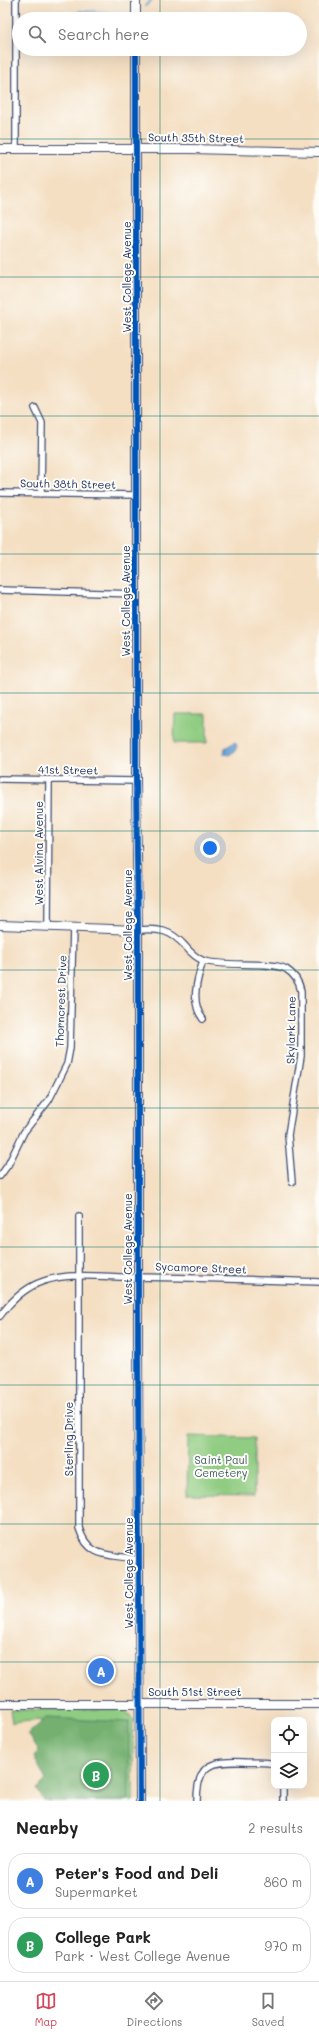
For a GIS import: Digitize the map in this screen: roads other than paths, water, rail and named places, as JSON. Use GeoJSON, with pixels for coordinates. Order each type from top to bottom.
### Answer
{"type":"FeatureCollection","features":[{"type":"Feature","properties":{"kind":"street"},"geometry":{"type":"LineString","coordinates":[[16,0],[16,12]]}},
{"type":"Feature","properties":{"kind":"street"},"geometry":{"type":"LineString","coordinates":[[136,0],[136,12]]}},
{"type":"Feature","properties":{"kind":"street"},"geometry":{"type":"LineString","coordinates":[[16,56],[16,148]]}},
{"type":"Feature","properties":{"kind":"street","name":"West College Avenue"},"geometry":{"type":"LineString","coordinates":[[136,56],[136,780],[138,930],[140,1801]]}},
{"type":"Feature","properties":{"kind":"street","name":"South 35th Street"},"geometry":{"type":"LineString","coordinates":[[0,149],[137,148],[319,152]]}},
{"type":"Feature","properties":{"kind":"street"},"geometry":{"type":"LineString","coordinates":[[35,408],[42,422],[42,494]]}},
{"type":"Feature","properties":{"kind":"street","name":"South 38th Street"},"geometry":{"type":"LineString","coordinates":[[0,493],[136,495]]}},
{"type":"Feature","properties":{"kind":"street"},"geometry":{"type":"LineString","coordinates":[[0,590],[137,594]]}},
{"type":"Feature","properties":{"kind":"street","name":"41st Street"},"geometry":{"type":"LineString","coordinates":[[0,779],[136,780]]}},
{"type":"Feature","properties":{"kind":"street","name":"West Alvina Avenue"},"geometry":{"type":"LineString","coordinates":[[48,926],[49,780]]}},
{"type":"Feature","properties":{"kind":"street"},"geometry":{"type":"LineString","coordinates":[[0,924],[138,930]]}},
{"type":"Feature","properties":{"kind":"street","name":"Thorncrest Drive"},"geometry":{"type":"LineString","coordinates":[[0,1176],[8,1165],[24,1132],[49,1100],[67,1064],[70,1048],[73,927]]}},
{"type":"Feature","properties":{"kind":"street","name":"Skylark Lane"},"geometry":{"type":"LineString","coordinates":[[138,930],[165,930],[175,936],[191,953],[203,961],[228,965],[275,966],[285,968],[299,982],[301,990],[301,1056],[288,1135],[292,1182]]}},
{"type":"Feature","properties":{"kind":"street"},"geometry":{"type":"LineString","coordinates":[[203,961],[196,994],[199,1014],[203,1019]]}},
{"type":"Feature","properties":{"kind":"street","name":"Sterling Drive"},"geometry":{"type":"LineString","coordinates":[[79,1216],[79,1528],[86,1544],[100,1554],[124,1556],[139,1560]]}},
{"type":"Feature","properties":{"kind":"street","name":"Sycamore Street"},"geometry":{"type":"LineString","coordinates":[[0,1316],[8,1305],[18,1296],[37,1283],[54,1278],[79,1276],[319,1282]]}},
{"type":"Feature","properties":{"kind":"street","name":"South 51st Street"},"geometry":{"type":"LineString","coordinates":[[0,1704],[319,1704]]}},
{"type":"Feature","properties":{"kind":"street"},"geometry":{"type":"LineString","coordinates":[[197,1801],[197,1785],[201,1773],[212,1764],[222,1762],[271,1764]]}},
{"type":"Feature","properties":{"kind":"street"},"geometry":{"type":"LineString","coordinates":[[283,1789],[283,1801]]}},
{"type":"Feature","properties":{"kind":"water"},"geometry":{"type":"Polygon","coordinates":[[[235,742],[237,746],[235,751],[229,755],[224,754],[225,748],[235,742]]]}},
{"type":"Feature","properties":{"kind":"waterway"},"geometry":{"type":"LineString","coordinates":[[145,6],[152,0]]}},
{"type":"Feature","properties":{"kind":"waterway"},"geometry":{"type":"LineString","coordinates":[[79,11],[106,12]]}},
{"type":"Feature","properties":{"kind":"place","name":"Peter's Food and Deli"},"geometry":{"type":"Point","coordinates":[101,1671]}},
{"type":"Feature","properties":{"kind":"place","name":"College Park"},"geometry":{"type":"Point","coordinates":[96,1775]}},
{"type":"Feature","properties":{"kind":"park label","name":"Saint Paul Cemetery"},"geometry":{"type":"Point","coordinates":[221,1466]}}]}
